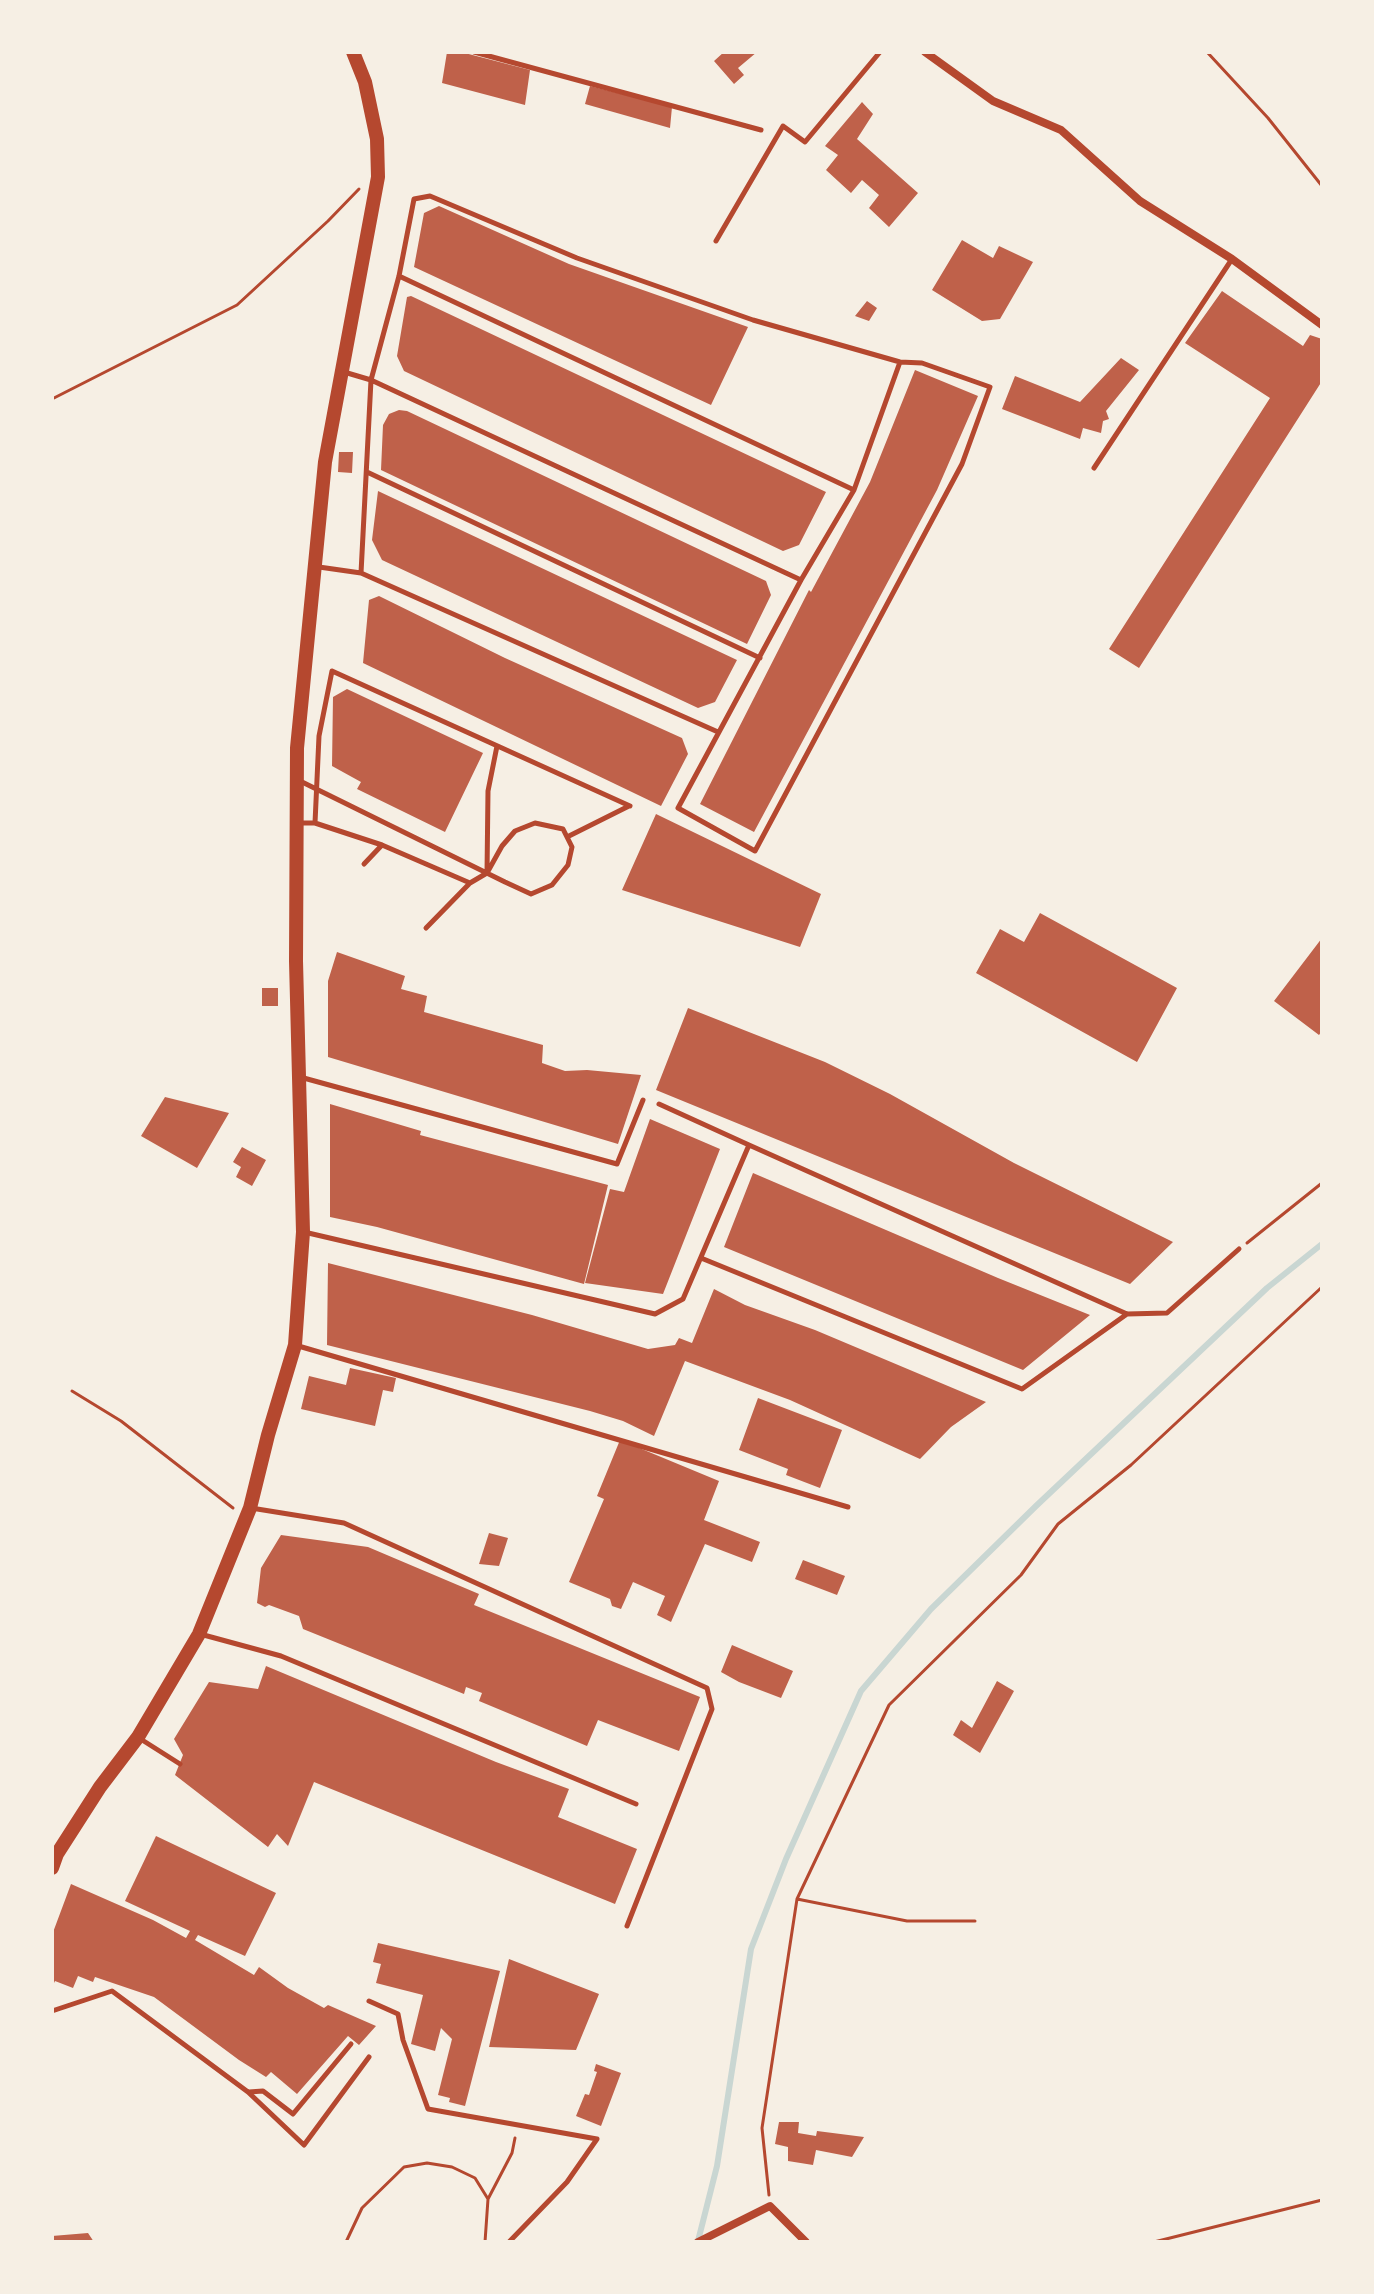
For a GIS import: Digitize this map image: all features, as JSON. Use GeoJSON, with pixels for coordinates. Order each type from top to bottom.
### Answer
{"type":"FeatureCollection","features":[{"type":"Feature","properties":{"kind":"street"},"geometry":{"type":"LineString","coordinates":[[52,1868],[57,1854],[100,1787],[138,1737],[199,1634],[248,1512],[295,1345],[303,1232],[297,748],[325,462],[378,177],[377,139],[365,82],[353,52]]}},
{"type":"Feature","properties":{"kind":"street"},"geometry":{"type":"LineString","coordinates":[[925,52],[993,101],[1061,130],[1140,201],[1232,259],[1322,325]]}},
{"type":"Feature","properties":{"kind":"street"},"geometry":{"type":"LineString","coordinates":[[698,2242],[770,2206],[806,2242]]}},
{"type":"Feature","properties":{"kind":"lane"},"geometry":{"type":"LineString","coordinates":[[474,52],[761,130]]}},
{"type":"Feature","properties":{"kind":"lane"},"geometry":{"type":"LineString","coordinates":[[716,241],[783,126],[805,142],[880,52]]}},
{"type":"Feature","properties":{"kind":"lane"},"geometry":{"type":"LineString","coordinates":[[361,573],[371,380],[399,276],[414,199],[430,196],[606,268],[753,320],[900,362],[922,363],[990,387],[962,464],[755,851],[678,808],[801,580],[854,490],[900,362]]}},
{"type":"Feature","properties":{"kind":"lane"},"geometry":{"type":"LineString","coordinates":[[1094,468],[1232,259]]}},
{"type":"Feature","properties":{"kind":"lane"},"geometry":{"type":"LineString","coordinates":[[399,276],[854,490]]}},
{"type":"Feature","properties":{"kind":"lane"},"geometry":{"type":"LineString","coordinates":[[343,372],[371,380],[801,580]]}},
{"type":"Feature","properties":{"kind":"lane"},"geometry":{"type":"LineString","coordinates":[[367,472],[760,658]]}},
{"type":"Feature","properties":{"kind":"lane"},"geometry":{"type":"LineString","coordinates":[[314,566],[361,573],[718,732]]}},
{"type":"Feature","properties":{"kind":"lane"},"geometry":{"type":"LineString","coordinates":[[315,823],[319,736],[332,671],[630,806],[567,837]]}},
{"type":"Feature","properties":{"kind":"lane"},"geometry":{"type":"LineString","coordinates":[[487,873],[488,791],[497,746]]}},
{"type":"Feature","properties":{"kind":"lane"},"geometry":{"type":"LineString","coordinates":[[297,779],[317,788],[487,873],[531,894],[552,885],[568,865],[572,847],[563,829],[535,823],[515,831],[502,846],[487,873],[470,883],[426,928]]}},
{"type":"Feature","properties":{"kind":"lane"},"geometry":{"type":"LineString","coordinates":[[297,823],[315,823],[382,845],[470,883]]}},
{"type":"Feature","properties":{"kind":"lane"},"geometry":{"type":"LineString","coordinates":[[364,864],[382,845]]}},
{"type":"Feature","properties":{"kind":"lane"},"geometry":{"type":"LineString","coordinates":[[299,1077],[617,1164],[643,1100]]}},
{"type":"Feature","properties":{"kind":"lane"},"geometry":{"type":"LineString","coordinates":[[659,1104],[1127,1314],[1167,1313],[1239,1249]]}},
{"type":"Feature","properties":{"kind":"lane"},"geometry":{"type":"LineString","coordinates":[[303,1232],[655,1314],[683,1299],[749,1145]]}},
{"type":"Feature","properties":{"kind":"lane"},"geometry":{"type":"LineString","coordinates":[[701,1258],[1022,1389],[1127,1314]]}},
{"type":"Feature","properties":{"kind":"lane"},"geometry":{"type":"LineString","coordinates":[[295,1345],[848,1507]]}},
{"type":"Feature","properties":{"kind":"lane"},"geometry":{"type":"LineString","coordinates":[[248,1512],[344,1523],[707,1688],[712,1709],[627,1926]]}},
{"type":"Feature","properties":{"kind":"lane"},"geometry":{"type":"LineString","coordinates":[[199,1634],[281,1656],[636,1804]]}},
{"type":"Feature","properties":{"kind":"lane"},"geometry":{"type":"LineString","coordinates":[[138,1737],[180,1764]]}},
{"type":"Feature","properties":{"kind":"lane"},"geometry":{"type":"LineString","coordinates":[[52,2011],[112,1991],[248,2092],[304,2145],[369,2057]]}},
{"type":"Feature","properties":{"kind":"lane"},"geometry":{"type":"LineString","coordinates":[[369,2001],[398,2014],[403,2040],[428,2109],[597,2139],[567,2182],[509,2242]]}},
{"type":"Feature","properties":{"kind":"lane"},"geometry":{"type":"LineString","coordinates":[[248,2092],[263,2091],[293,2114],[351,2044]]}},
{"type":"Feature","properties":{"kind":"path"},"geometry":{"type":"LineString","coordinates":[[1207,52],[1268,118],[1322,186]]}},
{"type":"Feature","properties":{"kind":"path"},"geometry":{"type":"LineString","coordinates":[[52,399],[237,305],[356,191],[378,177]]}},
{"type":"Feature","properties":{"kind":"path"},"geometry":{"type":"LineString","coordinates":[[1239,1249],[1322,1183]]}},
{"type":"Feature","properties":{"kind":"path"},"geometry":{"type":"LineString","coordinates":[[770,2206],[762,2128],[797,1899],[889,1705],[1021,1575],[1058,1524],[1131,1465],[1322,1287]]}},
{"type":"Feature","properties":{"kind":"path"},"geometry":{"type":"LineString","coordinates":[[72,1391],[121,1421],[215,1496],[248,1512]]}},
{"type":"Feature","properties":{"kind":"path"},"geometry":{"type":"LineString","coordinates":[[797,1899],[907,1921],[975,1921]]}},
{"type":"Feature","properties":{"kind":"path"},"geometry":{"type":"LineString","coordinates":[[485,2242],[488,2199],[512,2153],[517,2126]]}},
{"type":"Feature","properties":{"kind":"path"},"geometry":{"type":"LineString","coordinates":[[346,2242],[362,2208],[404,2167],[427,2163],[452,2167],[475,2178],[488,2199]]}},
{"type":"Feature","properties":{"kind":"path"},"geometry":{"type":"LineString","coordinates":[[1154,2242],[1322,2200]]}},
{"type":"Feature","properties":{"kind":"building"},"geometry":{"type":"Polygon","coordinates":[[[447,52],[461,52],[530,70],[525,105],[442,83],[447,52]]]}},
{"type":"Feature","properties":{"kind":"building"},"geometry":{"type":"Polygon","coordinates":[[[724,52],[757,52],[738,68],[744,75],[734,84],[714,61],[724,52]]]}},
{"type":"Feature","properties":{"kind":"building"},"geometry":{"type":"Polygon","coordinates":[[[590,86],[672,107],[670,128],[585,104],[590,86]]]}},
{"type":"Feature","properties":{"kind":"building"},"geometry":{"type":"Polygon","coordinates":[[[862,102],[873,114],[857,139],[918,193],[889,227],[869,208],[879,195],[862,180],[851,193],[826,170],[838,155],[825,146],[862,102]]]}},
{"type":"Feature","properties":{"kind":"building"},"geometry":{"type":"Polygon","coordinates":[[[439,206],[569,264],[748,327],[711,405],[414,267],[424,213],[439,206]]]}},
{"type":"Feature","properties":{"kind":"building"},"geometry":{"type":"Polygon","coordinates":[[[962,240],[993,258],[999,246],[1033,262],[1000,319],[982,321],[932,290],[962,240]]]}},
{"type":"Feature","properties":{"kind":"building"},"geometry":{"type":"Polygon","coordinates":[[[1222,291],[1303,346],[1310,335],[1322,339],[1322,381],[1139,668],[1109,649],[1270,398],[1185,343],[1222,291]]]}},
{"type":"Feature","properties":{"kind":"building"},"geometry":{"type":"Polygon","coordinates":[[[411,296],[826,492],[799,545],[783,551],[404,371],[397,356],[407,297],[411,296]]]}},
{"type":"Feature","properties":{"kind":"building"},"geometry":{"type":"Polygon","coordinates":[[[867,301],[877,308],[869,321],[855,316],[867,301]]]}},
{"type":"Feature","properties":{"kind":"building"},"geometry":{"type":"Polygon","coordinates":[[[1121,358],[1139,370],[1106,411],[1109,419],[1103,421],[1101,433],[1083,428],[1080,439],[1002,409],[1015,376],[1080,402],[1121,358]]]}},
{"type":"Feature","properties":{"kind":"building"},"geometry":{"type":"Polygon","coordinates":[[[915,370],[978,396],[937,490],[754,832],[700,804],[809,590],[811,592],[870,482],[915,370]]]}},
{"type":"Feature","properties":{"kind":"building"},"geometry":{"type":"Polygon","coordinates":[[[407,411],[766,581],[771,595],[747,644],[381,470],[383,425],[389,414],[407,411]]]}},
{"type":"Feature","properties":{"kind":"building"},"geometry":{"type":"Polygon","coordinates":[[[339,452],[353,452],[352,473],[338,472],[339,452]]]}},
{"type":"Feature","properties":{"kind":"building"},"geometry":{"type":"Polygon","coordinates":[[[378,491],[737,660],[715,702],[698,708],[382,560],[372,540],[378,491]]]}},
{"type":"Feature","properties":{"kind":"building"},"geometry":{"type":"Polygon","coordinates":[[[379,596],[505,658],[682,738],[688,754],[661,806],[363,663],[369,600],[379,596]]]}},
{"type":"Feature","properties":{"kind":"building"},"geometry":{"type":"Polygon","coordinates":[[[347,689],[483,753],[445,832],[357,789],[361,782],[332,766],[333,697],[347,689]]]}},
{"type":"Feature","properties":{"kind":"building"},"geometry":{"type":"Polygon","coordinates":[[[656,814],[821,894],[800,947],[622,890],[656,814]]]}},
{"type":"Feature","properties":{"kind":"building"},"geometry":{"type":"Polygon","coordinates":[[[1040,913],[1177,988],[1137,1062],[976,973],[1000,929],[1024,942],[1040,913]]]}},
{"type":"Feature","properties":{"kind":"building"},"geometry":{"type":"Polygon","coordinates":[[[1322,938],[1322,1031],[1319,1035],[1274,1001],[1322,938]]]}},
{"type":"Feature","properties":{"kind":"building"},"geometry":{"type":"Polygon","coordinates":[[[337,952],[405,976],[401,989],[427,996],[424,1012],[543,1045],[542,1063],[565,1071],[641,1075],[618,1144],[328,1057],[328,981],[337,952]]]}},
{"type":"Feature","properties":{"kind":"building"},"geometry":{"type":"Polygon","coordinates":[[[262,988],[278,988],[278,1006],[262,1006],[262,988]]]}},
{"type":"Feature","properties":{"kind":"building"},"geometry":{"type":"Polygon","coordinates":[[[688,1008],[825,1062],[890,1094],[1014,1163],[1173,1242],[1130,1284],[656,1090],[688,1008]]]}},
{"type":"Feature","properties":{"kind":"building"},"geometry":{"type":"Polygon","coordinates":[[[165,1097],[229,1113],[197,1168],[141,1136],[165,1097]]]}},
{"type":"Feature","properties":{"kind":"building"},"geometry":{"type":"Polygon","coordinates":[[[330,1104],[421,1131],[420,1135],[608,1185],[584,1284],[330,1217],[330,1104]]]}},
{"type":"Feature","properties":{"kind":"building"},"geometry":{"type":"Polygon","coordinates":[[[650,1119],[720,1149],[663,1294],[585,1283],[610,1189],[624,1192],[650,1119]]]}},
{"type":"Feature","properties":{"kind":"building"},"geometry":{"type":"Polygon","coordinates":[[[242,1147],[266,1160],[252,1186],[236,1177],[241,1167],[233,1162],[242,1147]]]}},
{"type":"Feature","properties":{"kind":"building"},"geometry":{"type":"Polygon","coordinates":[[[753,1173],[1090,1315],[1023,1370],[724,1247],[753,1173]]]}},
{"type":"Feature","properties":{"kind":"building"},"geometry":{"type":"Polygon","coordinates":[[[328,1263],[532,1315],[648,1349],[675,1345],[679,1338],[692,1343],[714,1289],[745,1305],[815,1330],[986,1402],[951,1427],[920,1459],[790,1400],[685,1361],[654,1436],[623,1421],[590,1411],[327,1345],[328,1263]]]}},
{"type":"Feature","properties":{"kind":"building"},"geometry":{"type":"Polygon","coordinates":[[[350,1368],[396,1378],[393,1392],[383,1390],[375,1426],[301,1409],[309,1376],[346,1385],[350,1368]]]}},
{"type":"Feature","properties":{"kind":"building"},"geometry":{"type":"Polygon","coordinates":[[[758,1398],[842,1430],[820,1488],[786,1475],[788,1469],[739,1450],[758,1398]]]}},
{"type":"Feature","properties":{"kind":"building"},"geometry":{"type":"Polygon","coordinates":[[[620,1440],[719,1481],[704,1520],[760,1542],[752,1562],[705,1544],[671,1622],[657,1615],[665,1596],[633,1582],[621,1609],[612,1606],[610,1599],[569,1582],[604,1499],[597,1496],[620,1440]]]}},
{"type":"Feature","properties":{"kind":"building"},"geometry":{"type":"Polygon","coordinates":[[[489,1533],[508,1538],[499,1566],[479,1564],[489,1533]]]}},
{"type":"Feature","properties":{"kind":"building"},"geometry":{"type":"Polygon","coordinates":[[[281,1535],[368,1547],[479,1594],[474,1605],[700,1697],[679,1751],[598,1720],[587,1746],[479,1701],[482,1693],[466,1687],[464,1694],[303,1629],[299,1616],[257,1603],[261,1568],[281,1535]]]}},
{"type":"Feature","properties":{"kind":"building"},"geometry":{"type":"Polygon","coordinates":[[[803,1560],[845,1576],[837,1595],[795,1579],[803,1560]]]}},
{"type":"Feature","properties":{"kind":"building"},"geometry":{"type":"Polygon","coordinates":[[[732,1645],[793,1671],[781,1698],[721,1672],[732,1645]]]}},
{"type":"Feature","properties":{"kind":"building"},"geometry":{"type":"Polygon","coordinates":[[[266,1666],[496,1762],[569,1789],[558,1817],[637,1849],[615,1904],[314,1782],[288,1846],[277,1834],[268,1847],[175,1775],[183,1755],[174,1739],[209,1682],[258,1689],[266,1666]]]}},
{"type":"Feature","properties":{"kind":"building"},"geometry":{"type":"Polygon","coordinates":[[[997,1681],[1014,1691],[980,1753],[953,1735],[961,1720],[972,1728],[997,1681]]]}},
{"type":"Feature","properties":{"kind":"building"},"geometry":{"type":"Polygon","coordinates":[[[156,1836],[276,1893],[245,1956],[198,1935],[195,1940],[254,1975],[259,1967],[324,2008],[328,2005],[376,2026],[359,2045],[348,2036],[297,2094],[271,2072],[266,2077],[239,2060],[154,1997],[95,1977],[93,1982],[78,1976],[73,1988],[55,1981],[52,1987],[52,1935],[71,1884],[186,1938],[190,1931],[125,1901],[156,1836]]]}},
{"type":"Feature","properties":{"kind":"building"},"geometry":{"type":"Polygon","coordinates":[[[378,1943],[500,1971],[465,2106],[438,2095],[452,2039],[441,2028],[435,2051],[411,2044],[423,1995],[376,1983],[381,1964],[373,1962],[378,1943]]]}},
{"type":"Feature","properties":{"kind":"building"},"geometry":{"type":"Polygon","coordinates":[[[509,1959],[599,1994],[576,2050],[489,2047],[509,1959]]]}},
{"type":"Feature","properties":{"kind":"building"},"geometry":{"type":"Polygon","coordinates":[[[596,2064],[621,2073],[601,2126],[576,2116],[585,2094],[589,2095],[597,2072],[594,2071],[596,2064]]]}},
{"type":"Feature","properties":{"kind":"building"},"geometry":{"type":"Polygon","coordinates":[[[779,2122],[799,2122],[798,2133],[816,2136],[817,2131],[864,2137],[852,2157],[816,2150],[813,2165],[788,2161],[788,2147],[775,2144],[779,2122]]]}},
{"type":"Feature","properties":{"kind":"building"},"geometry":{"type":"Polygon","coordinates":[[[88,2233],[94,2242],[52,2242],[52,2236],[88,2233]]]}},
{"type":"Feature","properties":{"kind":"waterway"},"geometry":{"type":"LineString","coordinates":[[698,2241],[717,2166],[751,1949],[786,1859],[861,1691],[931,1609],[1036,1506],[1267,1288],[1322,1244]]}}]}
